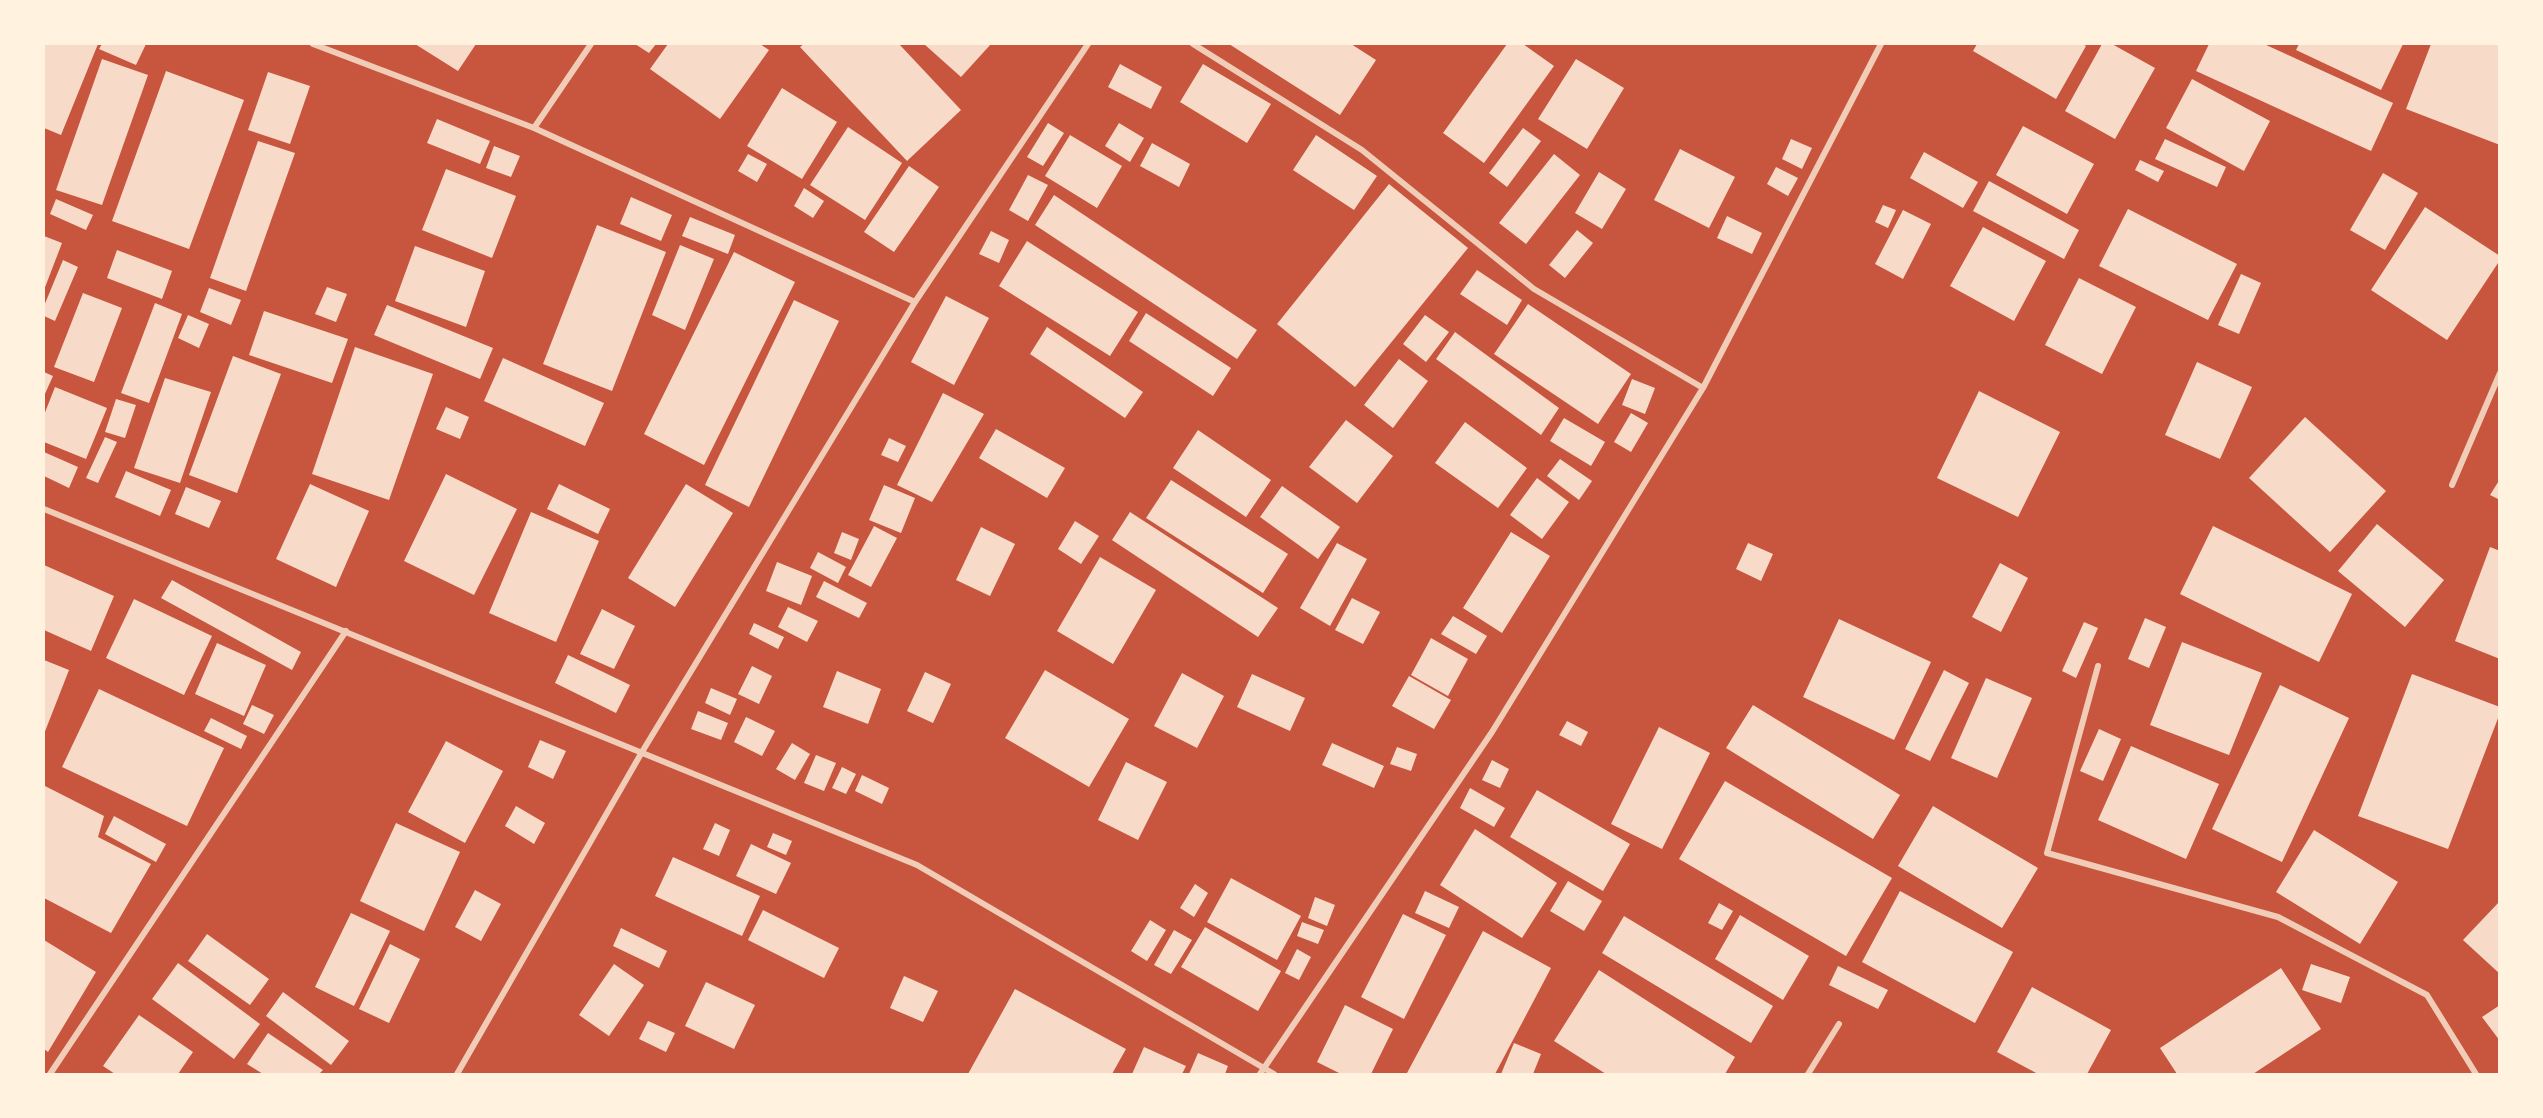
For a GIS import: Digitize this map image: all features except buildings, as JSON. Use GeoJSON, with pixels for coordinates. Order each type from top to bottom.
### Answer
{"type":"FeatureCollection","features":[{"type":"Feature","properties":{"kind":"street"},"geometry":{"type":"LineString","coordinates":[[313,44],[534,128],[915,302]]}},
{"type":"Feature","properties":{"kind":"street"},"geometry":{"type":"LineString","coordinates":[[534,128],[591,44]]}},
{"type":"Feature","properties":{"kind":"street"},"geometry":{"type":"LineString","coordinates":[[457,1074],[642,752],[915,302],[1088,44]]}},
{"type":"Feature","properties":{"kind":"street"},"geometry":{"type":"LineString","coordinates":[[1193,44],[1362,150],[1534,289],[1703,388]]}},
{"type":"Feature","properties":{"kind":"street"},"geometry":{"type":"LineString","coordinates":[[1262,1071],[1492,732],[1703,388],[1881,44]]}},
{"type":"Feature","properties":{"kind":"street"},"geometry":{"type":"LineString","coordinates":[[2452,485],[2499,373]]}},
{"type":"Feature","properties":{"kind":"street"},"geometry":{"type":"LineString","coordinates":[[44,509],[917,865],[1262,1071],[1274,1074]]}},
{"type":"Feature","properties":{"kind":"street"},"geometry":{"type":"LineString","coordinates":[[50,1074],[346,631]]}},
{"type":"Feature","properties":{"kind":"street"},"geometry":{"type":"LineString","coordinates":[[2098,666],[2047,853],[2278,917],[2427,995],[2476,1074]]}},
{"type":"Feature","properties":{"kind":"street"},"geometry":{"type":"LineString","coordinates":[[1808,1074],[1839,1024]]}}]}
